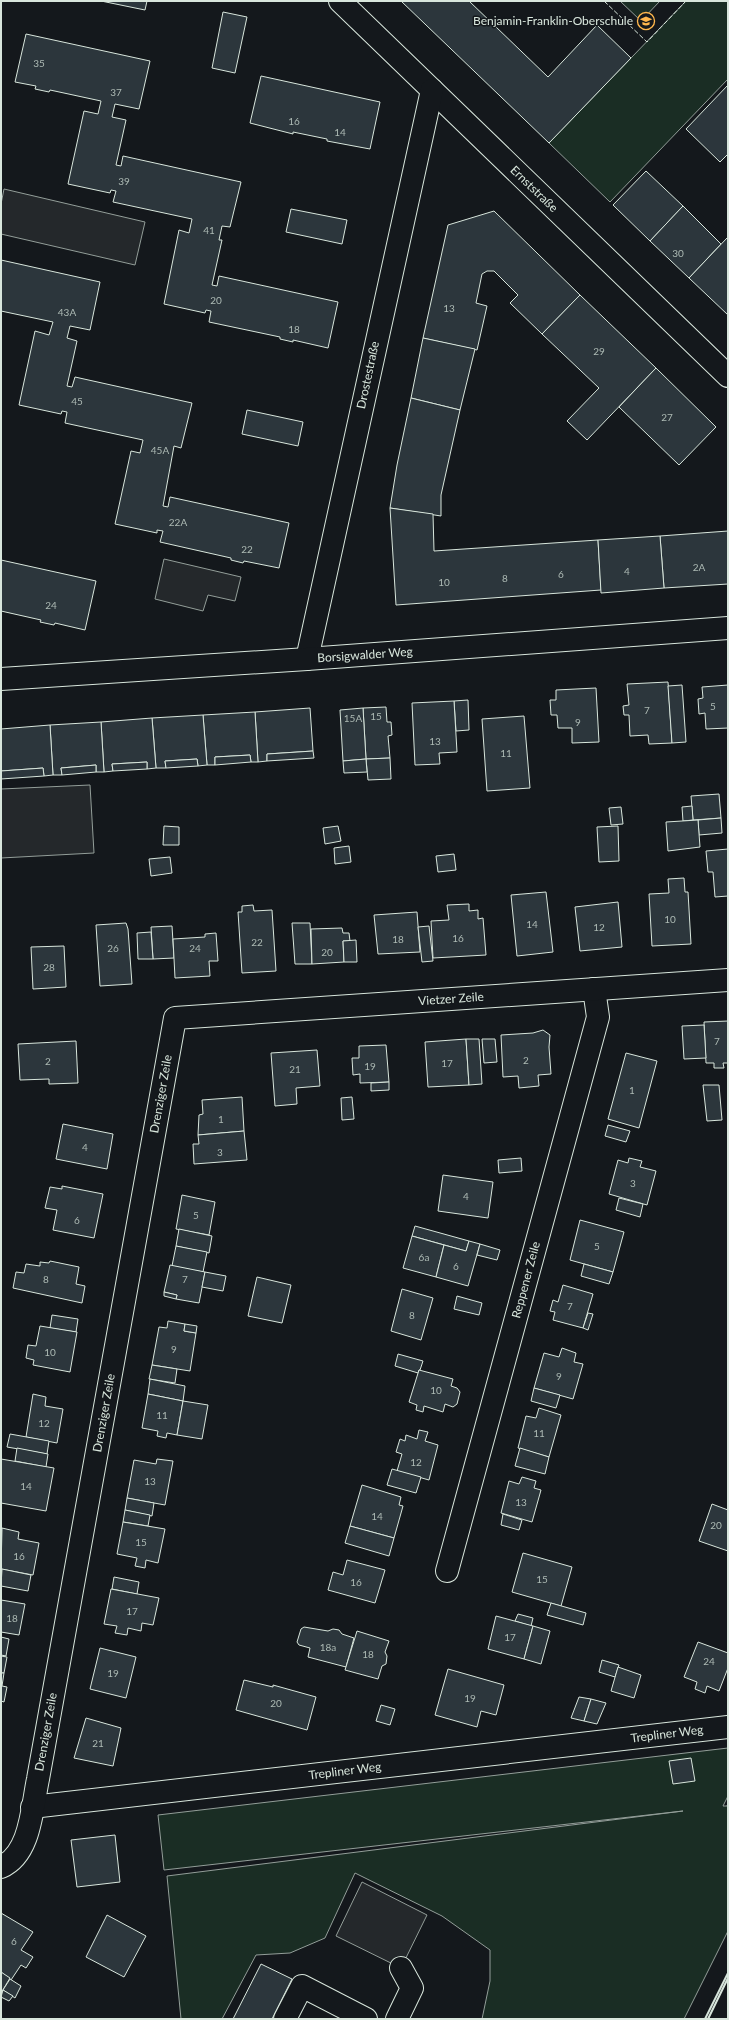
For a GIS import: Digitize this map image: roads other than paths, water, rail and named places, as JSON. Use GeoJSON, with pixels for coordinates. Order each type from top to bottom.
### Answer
{"type":"FeatureCollection","features":[{"type":"Feature","properties":{"kind":"street","name":"Ernststraße"},"geometry":{"type":"LineString","coordinates":[[340,1],[728,376]]}},
{"type":"Feature","properties":{"kind":"street","name":"Drostestraße"},"geometry":{"type":"LineString","coordinates":[[306,659],[432,90]]}},
{"type":"Feature","properties":{"kind":"street","name":"Borsigwalder Weg"},"geometry":{"type":"LineString","coordinates":[[1,679],[306,659],[728,628]]}},
{"type":"Feature","properties":{"kind":"street","name":"Vietzer Zeile"},"geometry":{"type":"LineString","coordinates":[[175,1018],[728,980]]}},
{"type":"Feature","properties":{"kind":"street","name":"Reppener Zeile"},"geometry":{"type":"LineString","coordinates":[[447,1571],[598,1017],[594,989]]}},
{"type":"Feature","properties":{"kind":"street","name":"Drenziger Zeile"},"geometry":{"type":"LineString","coordinates":[[32,1807],[175,1018]]}},
{"type":"Feature","properties":{"kind":"street","name":"Trepliner Weg"},"geometry":{"type":"LineString","coordinates":[[32,1807],[728,1727]]}},
{"type":"Feature","properties":{"kind":"street"},"geometry":{"type":"LineString","coordinates":[[1,1867],[16,1856],[25,1838],[32,1807]]}},
{"type":"Feature","properties":{"kind":"street"},"geometry":{"type":"LineString","coordinates":[[397,2019],[412,1988],[401,1968]]}},
{"type":"Feature","properties":{"kind":"street"},"geometry":{"type":"LineString","coordinates":[[285,2019],[302,1986],[366,2019]]}},
{"type":"Feature","properties":{"kind":"place","name":"Benjamin-Franklin-Oberschule"},"geometry":{"type":"Point","coordinates":[646,21]}}]}
